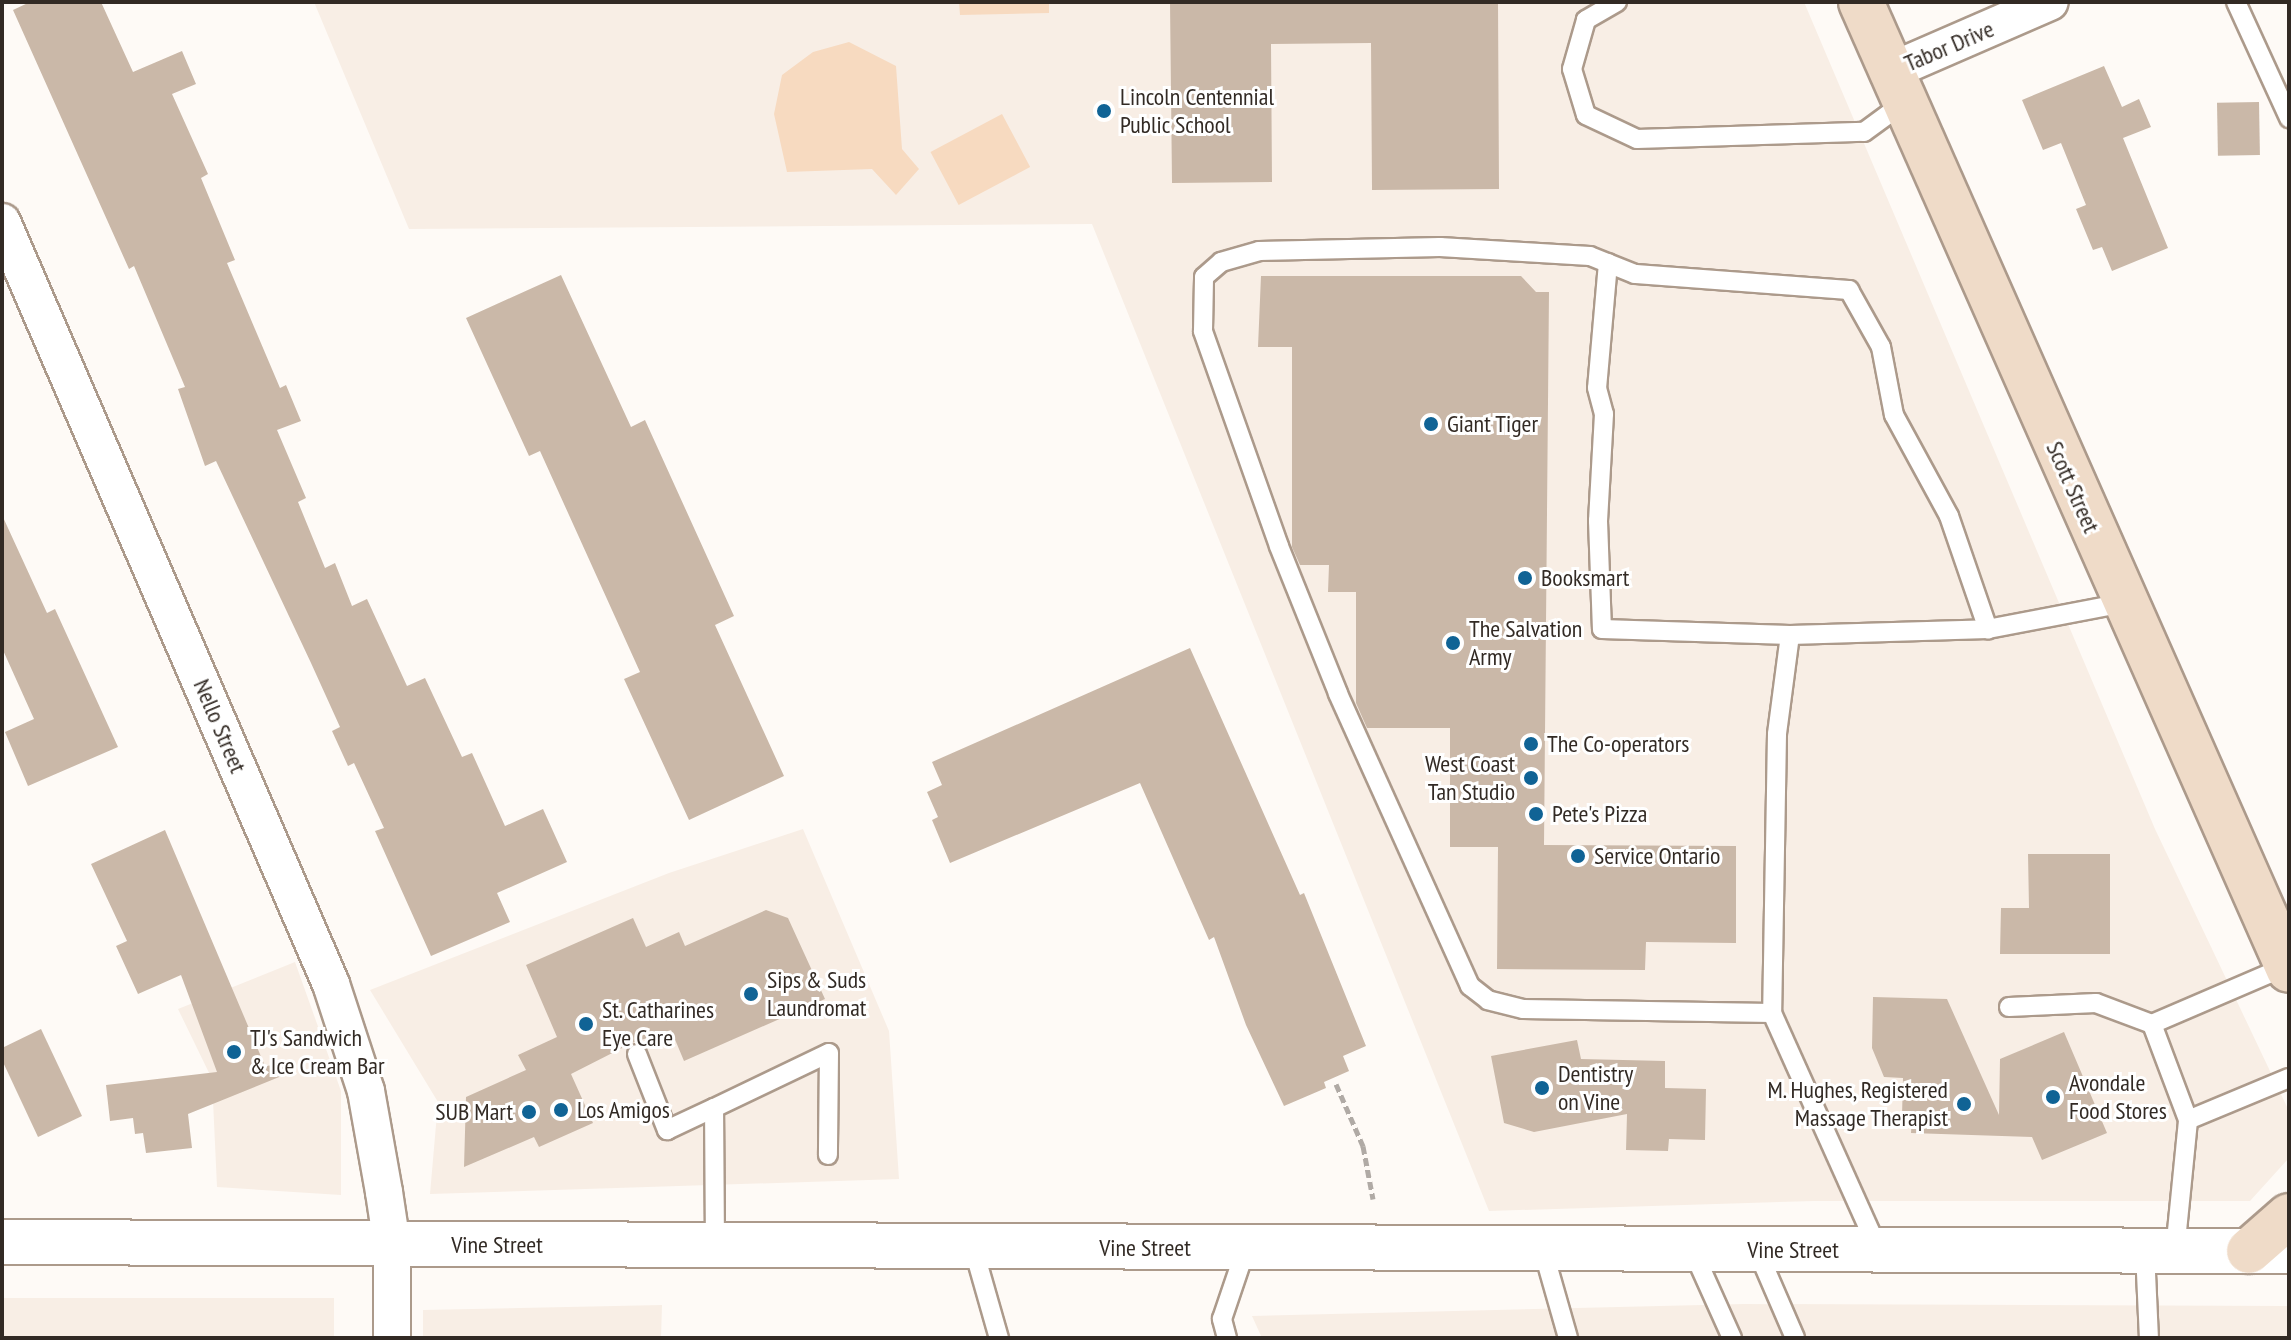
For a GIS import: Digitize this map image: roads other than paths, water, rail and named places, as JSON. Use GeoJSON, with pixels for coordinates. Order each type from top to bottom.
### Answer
{"type":"FeatureCollection","features":[{"type":"Feature","properties":{"kind":"main road","name":"Scott Street"},"geometry":{"type":"LineString","coordinates":[[1861,2],[2124,603],[2288,968]]}},
{"type":"Feature","properties":{"kind":"main road"},"geometry":{"type":"LineString","coordinates":[[2269,1251],[2289,1216]]}},
{"type":"Feature","properties":{"kind":"street","name":"Tabor Drive"},"geometry":{"type":"LineString","coordinates":[[1898,87],[2050,2]]}},
{"type":"Feature","properties":{"kind":"street","name":"Nello Street"},"geometry":{"type":"LineString","coordinates":[[2,222],[331,984],[366,1091],[392,1245],[392,1338]]}},
{"type":"Feature","properties":{"kind":"street","name":"Vine Street"},"geometry":{"type":"LineString","coordinates":[[2,1242],[2269,1251]]}},
{"type":"Feature","properties":{"kind":"lane"},"geometry":{"type":"LineString","coordinates":[[1617,2],[1586,11],[1572,69],[1586,115],[1637,139],[1864,132],[1898,87]]}},
{"type":"Feature","properties":{"kind":"lane"},"geometry":{"type":"LineString","coordinates":[[2236,2],[2289,118]]}},
{"type":"Feature","properties":{"kind":"lane"},"geometry":{"type":"LineString","coordinates":[[1772,1013],[1523,1009],[1488,1000],[1470,986],[1338,693],[1203,331],[1204,277],[1221,262],[1259,251],[1440,247],[1590,256],[1635,274],[1849,290],[1881,347],[1894,415],[1949,516],[1988,629]]}},
{"type":"Feature","properties":{"kind":"lane"},"geometry":{"type":"LineString","coordinates":[[1608,263],[1597,388],[1604,414],[1598,521],[1602,629],[1790,635],[1988,629],[2124,603]]}},
{"type":"Feature","properties":{"kind":"lane"},"geometry":{"type":"LineString","coordinates":[[1790,635],[1777,734],[1772,1013],[1878,1250]]}},
{"type":"Feature","properties":{"kind":"lane"},"geometry":{"type":"LineString","coordinates":[[2009,1007],[2096,1003],[2152,1024],[2288,968]]}},
{"type":"Feature","properties":{"kind":"lane"},"geometry":{"type":"LineString","coordinates":[[2149,1338],[2160,1251],[2188,1120],[2152,1024]]}},
{"type":"Feature","properties":{"kind":"lane"},"geometry":{"type":"LineString","coordinates":[[637,1054],[667,1130],[829,1053],[828,1155]]}},
{"type":"Feature","properties":{"kind":"lane"},"geometry":{"type":"LineString","coordinates":[[2188,1120],[2289,1078]]}},
{"type":"Feature","properties":{"kind":"lane"},"geometry":{"type":"LineString","coordinates":[[714,1108],[715,1246]]}},
{"type":"Feature","properties":{"kind":"lane"},"geometry":{"type":"LineString","coordinates":[[973,1247],[999,1338]]}},
{"type":"Feature","properties":{"kind":"lane"},"geometry":{"type":"LineString","coordinates":[[1227,1338],[1222,1319],[1246,1248]]}},
{"type":"Feature","properties":{"kind":"lane"},"geometry":{"type":"LineString","coordinates":[[1692,1249],[1727,1336]]}},
{"type":"Feature","properties":{"kind":"lane"},"geometry":{"type":"LineString","coordinates":[[1543,1250],[1568,1338]]}},
{"type":"Feature","properties":{"kind":"lane"},"geometry":{"type":"LineString","coordinates":[[1757,1250],[1795,1338]]}},
{"type":"Feature","properties":{"kind":"place","name":"Lincoln Centennial Public School"},"geometry":{"type":"Point","coordinates":[1104,111]}},
{"type":"Feature","properties":{"kind":"place","name":"Giant Tiger"},"geometry":{"type":"Point","coordinates":[1431,424]}},
{"type":"Feature","properties":{"kind":"place","name":"Booksmart"},"geometry":{"type":"Point","coordinates":[1525,578]}},
{"type":"Feature","properties":{"kind":"place","name":"The Salvation Army"},"geometry":{"type":"Point","coordinates":[1453,643]}},
{"type":"Feature","properties":{"kind":"place","name":"The Co-operators"},"geometry":{"type":"Point","coordinates":[1531,744]}},
{"type":"Feature","properties":{"kind":"place","name":"West Coast Tan Studio"},"geometry":{"type":"Point","coordinates":[1531,778]}},
{"type":"Feature","properties":{"kind":"place","name":"Pete's Pizza"},"geometry":{"type":"Point","coordinates":[1536,814]}},
{"type":"Feature","properties":{"kind":"place","name":"Service Ontario"},"geometry":{"type":"Point","coordinates":[1578,856]}},
{"type":"Feature","properties":{"kind":"place","name":"Sips & Suds Laundromat"},"geometry":{"type":"Point","coordinates":[751,994]}},
{"type":"Feature","properties":{"kind":"place","name":"St. Catharines Eye Care"},"geometry":{"type":"Point","coordinates":[586,1024]}},
{"type":"Feature","properties":{"kind":"place","name":"TJ's Sandwich & Ice Cream Bar"},"geometry":{"type":"Point","coordinates":[234,1052]}},
{"type":"Feature","properties":{"kind":"place","name":"Dentistry on Vine"},"geometry":{"type":"Point","coordinates":[1542,1088]}},
{"type":"Feature","properties":{"kind":"place","name":"Avondale Food Stores"},"geometry":{"type":"Point","coordinates":[2053,1097]}},
{"type":"Feature","properties":{"kind":"place","name":"M. Hughes, Registered Massage Therapist"},"geometry":{"type":"Point","coordinates":[1964,1104]}},
{"type":"Feature","properties":{"kind":"place","name":"Los Amigos"},"geometry":{"type":"Point","coordinates":[561,1110]}},
{"type":"Feature","properties":{"kind":"place","name":"SUB Mart"},"geometry":{"type":"Point","coordinates":[529,1112]}}]}
